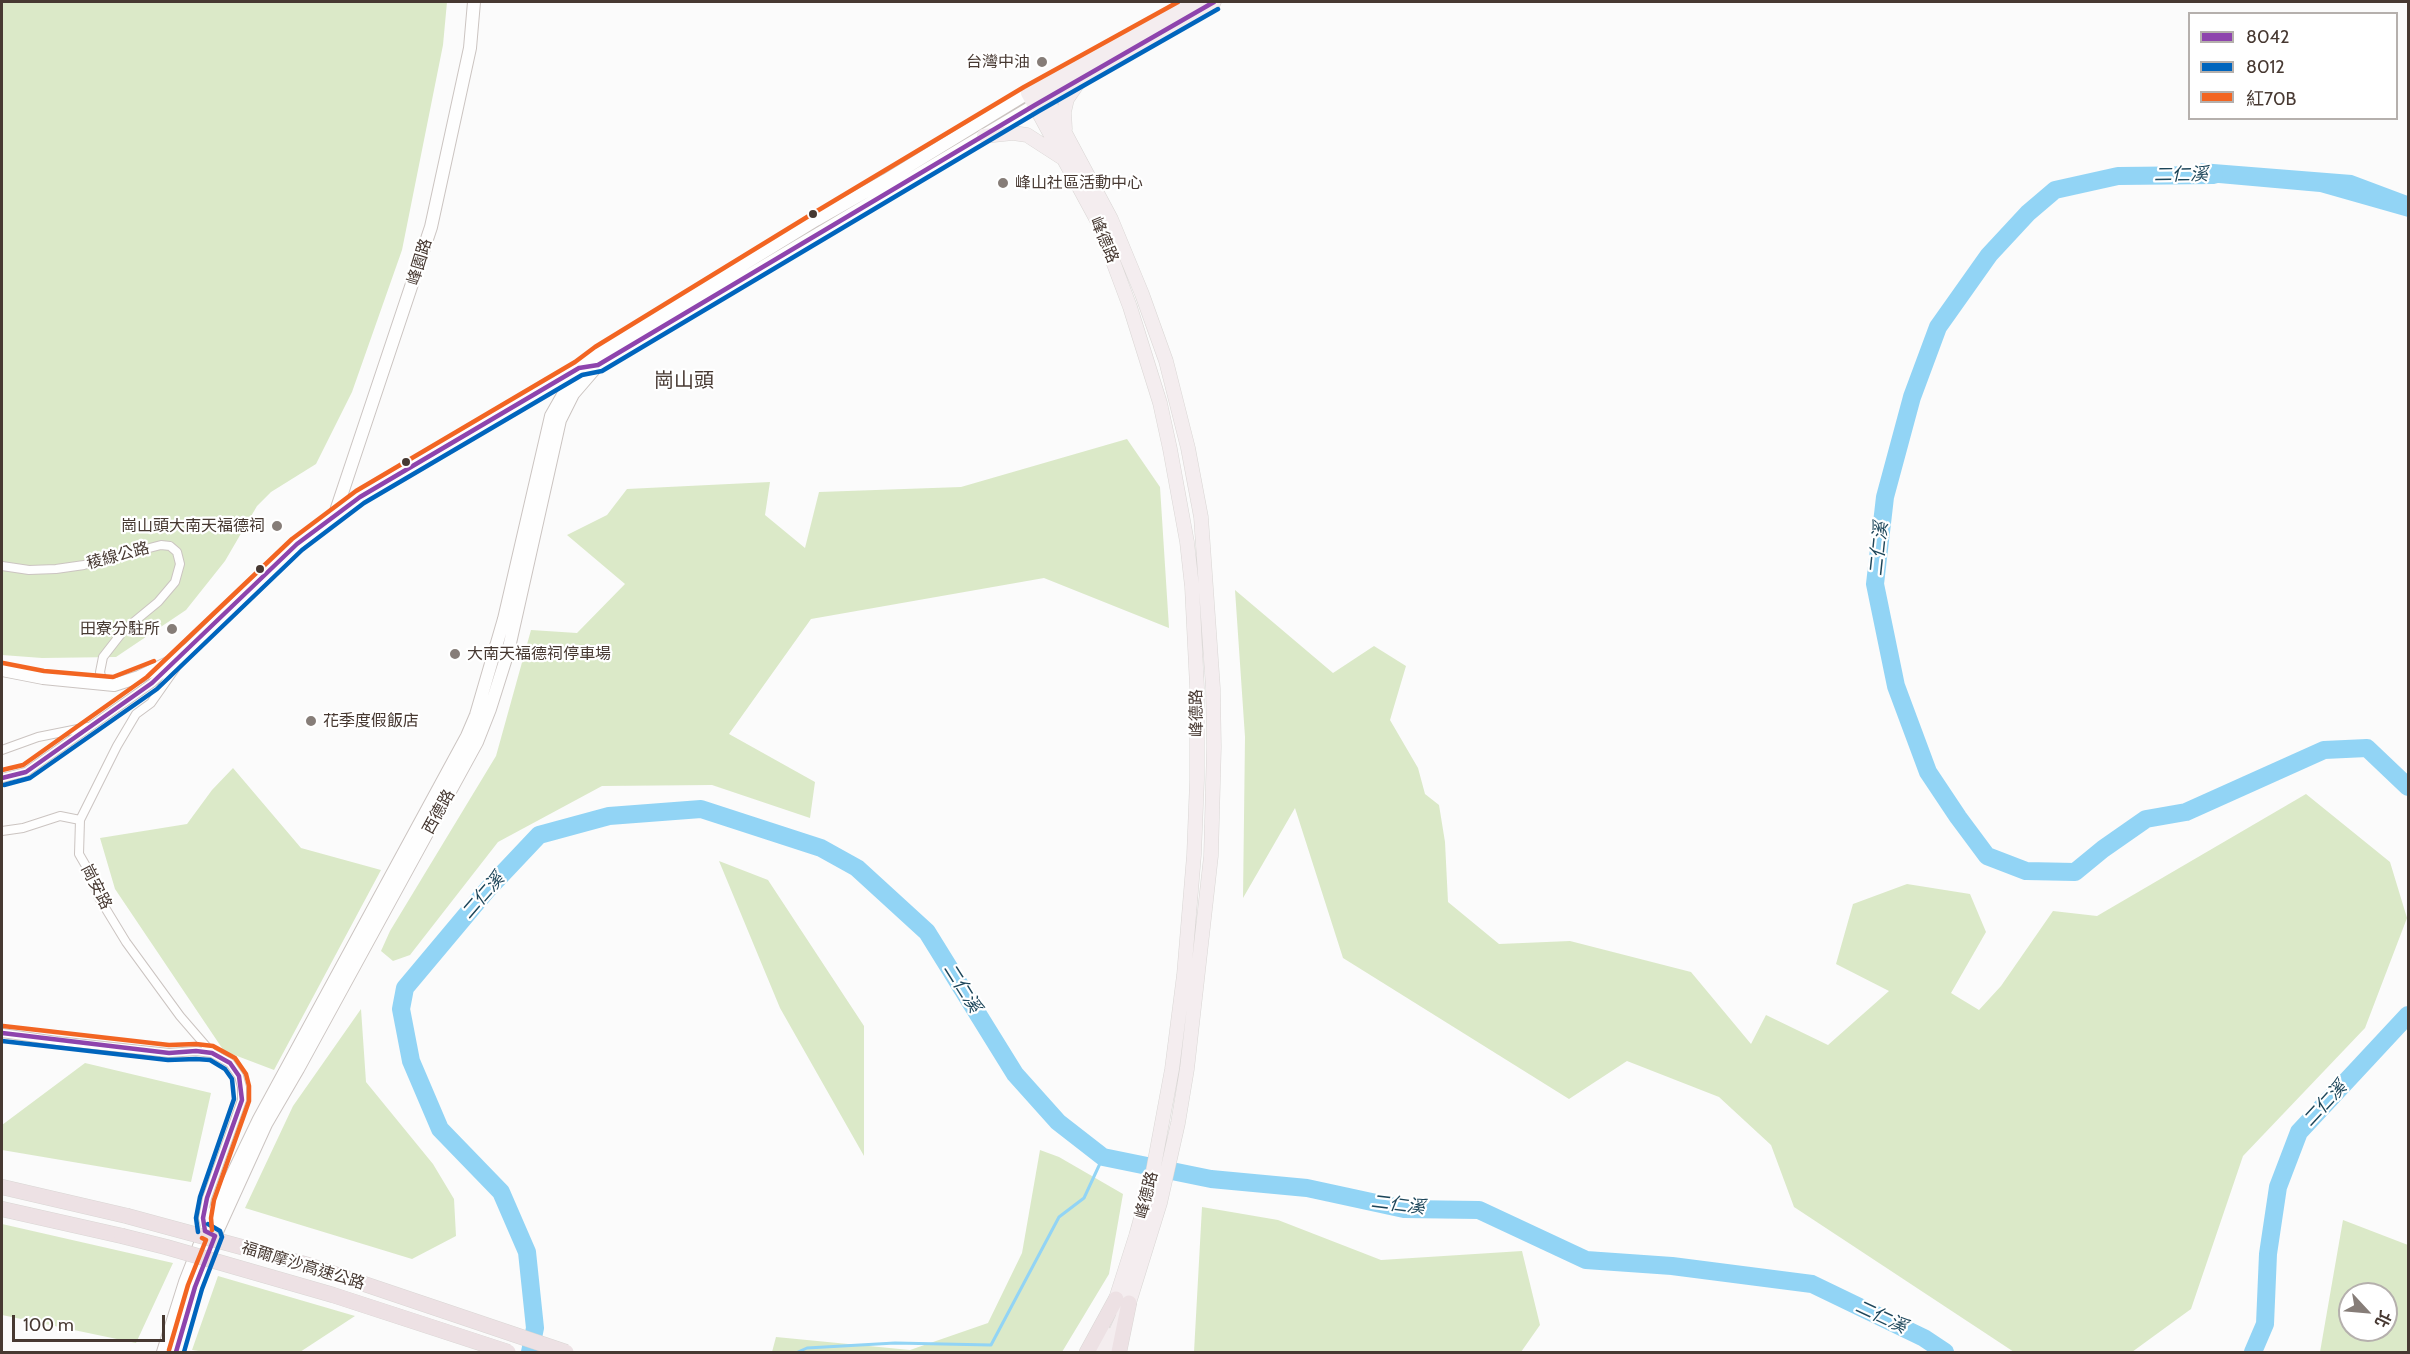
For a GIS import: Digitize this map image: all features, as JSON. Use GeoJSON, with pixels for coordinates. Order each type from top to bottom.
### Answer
{"type":"FeatureCollection","features":[{"type":"Feature","properties":{"kind":"highway","name":"福爾摩沙高速公路"},"geometry":{"type":"LineString","coordinates":[[2,1187],[127,1216],[308,1265],[566,1353]]}},
{"type":"Feature","properties":{"kind":"highway","name":"福爾摩沙高速公路"},"geometry":{"type":"LineString","coordinates":[[2,1209],[166,1246],[333,1295],[508,1353]]}},
{"type":"Feature","properties":{"kind":"highway"},"geometry":{"type":"LineString","coordinates":[[1087,1353],[1125,1296]]}},
{"type":"Feature","properties":{"kind":"highway"},"geometry":{"type":"LineString","coordinates":[[1119,1353],[1125,1296]]}},
{"type":"Feature","properties":{"kind":"main road"},"geometry":{"type":"LineString","coordinates":[[1037,96],[1193,2]]}},
{"type":"Feature","properties":{"kind":"main road"},"geometry":{"type":"LineString","coordinates":[[1037,96],[1082,79],[1214,2]]}},
{"type":"Feature","properties":{"kind":"main road"},"geometry":{"type":"LineString","coordinates":[[1068,155],[1064,125],[1067,99],[1082,79]]}},
{"type":"Feature","properties":{"kind":"main road","name":"峰德路"},"geometry":{"type":"LineString","coordinates":[[1037,96],[1068,155],[1099,224],[1128,301],[1160,403],[1187,542],[1196,676],[1197,780],[1194,855],[1184,975],[1172,1069],[1151,1182],[1125,1296],[1096,1353]]}},
{"type":"Feature","properties":{"kind":"main road"},"geometry":{"type":"LineString","coordinates":[[984,136],[1013,133],[1027,135],[1068,155]]}},
{"type":"Feature","properties":{"kind":"main road","name":"峰德路"},"geometry":{"type":"LineString","coordinates":[[1068,155],[1111,219],[1142,294],[1166,361],[1188,448],[1201,517],[1212,677],[1214,747],[1211,856],[1199,975],[1178,1124],[1160,1203],[1125,1296],[1107,1353]]}},
{"type":"Feature","properties":{"kind":"street","name":"峰園路"},"geometry":{"type":"LineString","coordinates":[[335,514],[431,227],[470,48],[474,2]]}},
{"type":"Feature","properties":{"kind":"street","name":"崗安路"},"geometry":{"type":"LineString","coordinates":[[2,778],[26,772],[153,683],[297,544],[335,514],[379,485],[579,368],[599,353],[816,220],[1037,96]]}},
{"type":"Feature","properties":{"kind":"street"},"geometry":{"type":"LineString","coordinates":[[579,368],[598,365],[984,136],[1037,96]]}},
{"type":"Feature","properties":{"kind":"street","name":"西德路"},"geometry":{"type":"LineString","coordinates":[[190,1284],[210,1233],[295,1066],[490,709],[507,652],[560,420],[573,393],[598,365]]}},
{"type":"Feature","properties":{"kind":"street","name":"西德路"},"geometry":{"type":"LineString","coordinates":[[472,739],[499,642],[551,416],[579,368]]}},
{"type":"Feature","properties":{"kind":"street","name":"稜線公路"},"geometry":{"type":"LineString","coordinates":[[2,566],[29,570],[56,570],[84,566],[161,545],[170,546],[177,552],[180,564],[175,582],[158,602],[124,630],[103,657],[100,672],[103,684]]}},
{"type":"Feature","properties":{"kind":"street","name":"崗安路"},"geometry":{"type":"LineString","coordinates":[[2,670],[43,678],[114,685],[139,677],[189,649]]}},
{"type":"Feature","properties":{"kind":"street","name":"崗安路"},"geometry":{"type":"LineString","coordinates":[[189,649],[151,703],[136,714],[117,746],[80,820],[79,854],[90,873],[98,896],[126,942],[180,1016],[212,1053],[230,1063],[239,1076],[242,1100],[207,1198],[203,1218],[210,1233]]}},
{"type":"Feature","properties":{"kind":"street"},"geometry":{"type":"LineString","coordinates":[[2,750],[38,737],[94,725]]}},
{"type":"Feature","properties":{"kind":"street"},"geometry":{"type":"LineString","coordinates":[[2,831],[23,828],[60,816],[80,820]]}},
{"type":"Feature","properties":{"kind":"street"},"geometry":{"type":"LineString","coordinates":[[2,1033],[158,1052],[212,1053]]}},
{"type":"Feature","properties":{"kind":"street"},"geometry":{"type":"LineString","coordinates":[[163,1353],[190,1284]]}},
{"type":"Feature","properties":{"kind":"street"},"geometry":{"type":"LineString","coordinates":[[176,1353],[190,1284]]}},
{"type":"Feature","properties":{"kind":"green space"},"geometry":{"type":"Polygon","coordinates":[[[2,2],[447,2],[443,45],[402,250],[352,392],[316,464],[271,492],[257,506],[225,561],[186,610],[116,657],[42,658],[2,655],[2,2]]]}},
{"type":"Feature","properties":{"kind":"green space"},"geometry":{"type":"Polygon","coordinates":[[[1127,439],[1160,487],[1169,628],[1044,578],[811,619],[729,734],[815,782],[810,818],[712,785],[602,786],[498,842],[410,955],[393,961],[381,951],[390,931],[496,756],[531,630],[577,633],[625,584],[567,535],[607,515],[627,489],[770,482],[765,515],[805,548],[819,492],[961,487],[1127,439]]]}},
{"type":"Feature","properties":{"kind":"green space"},"geometry":{"type":"Polygon","coordinates":[[[1235,590],[1333,673],[1374,646],[1406,666],[1390,720],[1418,768],[1425,794],[1439,805],[1445,842],[1448,902],[1499,944],[1570,941],[1691,972],[1751,1044],[1766,1015],[1828,1045],[1889,991],[1836,964],[1853,904],[1907,884],[1970,894],[1986,932],[1951,993],[1979,1010],[2001,986],[2053,911],[2097,916],[2306,794],[2390,862],[2407,918],[2365,1028],[2243,1156],[2191,1309],[2132,1352],[2014,1352],[1794,1207],[1771,1145],[1719,1097],[1627,1061],[1569,1099],[1343,958],[1295,808],[1243,898],[1245,737],[1235,590]]]}},
{"type":"Feature","properties":{"kind":"green space"},"geometry":{"type":"Polygon","coordinates":[[[233,768],[301,848],[381,870],[274,1070],[224,1051],[115,889],[100,838],[187,824],[212,790],[233,768]]]}},
{"type":"Feature","properties":{"kind":"green space"},"geometry":{"type":"Polygon","coordinates":[[[719,861],[768,880],[864,1026],[864,1156],[780,1008],[719,861]]]}},
{"type":"Feature","properties":{"kind":"green space"},"geometry":{"type":"Polygon","coordinates":[[[361,1009],[366,1082],[433,1164],[454,1199],[456,1236],[412,1259],[245,1208],[293,1106],[361,1009]]]}},
{"type":"Feature","properties":{"kind":"green space"},"geometry":{"type":"Polygon","coordinates":[[[85,1063],[211,1093],[191,1182],[2,1150],[2,1125],[85,1063]]]}},
{"type":"Feature","properties":{"kind":"green space"},"geometry":{"type":"Polygon","coordinates":[[[1040,1150],[1059,1157],[1123,1194],[1109,1274],[1062,1352],[772,1352],[776,1337],[910,1350],[988,1323],[1022,1253],[1040,1150]]]}},
{"type":"Feature","properties":{"kind":"green space"},"geometry":{"type":"Polygon","coordinates":[[[1202,1207],[1278,1220],[1381,1260],[1522,1251],[1540,1325],[1521,1352],[1194,1352],[1202,1207]]]}},
{"type":"Feature","properties":{"kind":"green space"},"geometry":{"type":"Polygon","coordinates":[[[2343,1220],[2408,1245],[2408,1352],[2320,1352],[2343,1220]]]}},
{"type":"Feature","properties":{"kind":"green space"},"geometry":{"type":"Polygon","coordinates":[[[2,1224],[173,1263],[136,1343],[2,1315],[2,1224]]]}},
{"type":"Feature","properties":{"kind":"green space"},"geometry":{"type":"Polygon","coordinates":[[[218,1276],[355,1316],[300,1352],[192,1350],[218,1276]]]}},
{"type":"Feature","properties":{"kind":"water","name":"二仁溪"},"geometry":{"type":"Polygon","coordinates":[[[2201,163],[2352,175],[2408,196],[2408,217],[2320,192],[2185,180],[2201,163]]]}},
{"type":"Feature","properties":{"kind":"waterway","name":"二仁溪"},"geometry":{"type":"LineString","coordinates":[[2214,175],[2118,176],[2055,190],[2028,213],[1989,255],[1938,327],[1912,397],[1885,497],[1875,584],[1896,686],[1928,772],[1958,817],[1987,856],[2026,871],[2075,872],[2146,819],[2186,812],[2324,750],[2367,748],[2408,787]]}},
{"type":"Feature","properties":{"kind":"waterway","name":"二仁溪"},"geometry":{"type":"LineString","coordinates":[[530,1352],[535,1328],[527,1252],[501,1192],[440,1129],[411,1061],[401,1009],[405,988],[488,889],[539,835],[609,816],[701,809],[821,848],[857,868],[927,932],[1015,1074],[1058,1122],[1103,1157],[1211,1179],[1307,1188],[1404,1209],[1479,1210],[1586,1260],[1672,1266],[1812,1284],[1924,1338],[1945,1352]]}},
{"type":"Feature","properties":{"kind":"waterway","name":"二仁溪"},"geometry":{"type":"LineString","coordinates":[[2253,1352],[2265,1324],[2268,1254],[2278,1187],[2299,1132],[2408,1015]]}},
{"type":"Feature","properties":{"kind":"waterway"},"geometry":{"type":"LineString","coordinates":[[798,1352],[807,1348],[895,1343],[991,1345],[1059,1217],[1084,1198],[1103,1157]]}},
{"type":"Feature","properties":{"kind":"transit line","name":"紅70B"},"geometry":{"type":"LineString","coordinates":[[2,770],[23,765],[147,677],[292,539],[356,491],[575,362],[595,347],[812,214],[1024,87],[1178,2]]}},
{"type":"Feature","properties":{"kind":"transit line","name":"8042"},"geometry":{"type":"LineString","coordinates":[[2,778],[26,772],[152,683],[297,544],[360,497],[579,368],[598,365],[1035,105],[1214,2]]}},
{"type":"Feature","properties":{"kind":"transit line","name":"8012"},"geometry":{"type":"LineString","coordinates":[[4,785],[30,778],[157,689],[302,550],[364,503],[582,375],[602,371],[1039,111],[1218,9]]}},
{"type":"Feature","properties":{"kind":"transit line","name":"紅70B"},"geometry":{"type":"LineString","coordinates":[[3,663],[44,671],[113,677],[154,661]]}},
{"type":"Feature","properties":{"kind":"transit line","name":"紅70B"},"geometry":{"type":"LineString","coordinates":[[3,1026],[169,1045],[213,1046],[235,1058],[246,1074],[249,1101],[214,1200],[212,1230]]}},
{"type":"Feature","properties":{"kind":"transit line","name":"8042"},"geometry":{"type":"LineString","coordinates":[[2,1033],[169,1053],[196,1051],[212,1053],[230,1063],[239,1076],[242,1100],[207,1198],[203,1218],[205,1231]]}},
{"type":"Feature","properties":{"kind":"transit line","name":"8012"},"geometry":{"type":"LineString","coordinates":[[2,1041],[168,1060],[210,1060],[225,1069],[232,1079],[234,1099],[200,1197],[196,1218],[198,1232]]}},
{"type":"Feature","properties":{"kind":"transit line","name":"8012"},"geometry":{"type":"LineString","coordinates":[[184,1352],[202,1289],[222,1237],[220,1231],[208,1224]]}},
{"type":"Feature","properties":{"kind":"transit line","name":"8042"},"geometry":{"type":"LineString","coordinates":[[176,1352],[195,1287],[215,1236],[205,1231]]}},
{"type":"Feature","properties":{"kind":"transit line","name":"紅70B"},"geometry":{"type":"LineString","coordinates":[[169,1350],[188,1285],[206,1240],[202,1238]]}},
{"type":"Feature","properties":{"kind":"place","name":"台灣中油"},"geometry":{"type":"Point","coordinates":[1042,62]}},
{"type":"Feature","properties":{"kind":"place","name":"峰山社區活動中心"},"geometry":{"type":"Point","coordinates":[1003,183]}},
{"type":"Feature","properties":{"kind":"place","name":"崗山頭大南天福德祠"},"geometry":{"type":"Point","coordinates":[277,526]}},
{"type":"Feature","properties":{"kind":"place","name":"田寮分駐所"},"geometry":{"type":"Point","coordinates":[172,629]}},
{"type":"Feature","properties":{"kind":"place","name":"大南天福德祠停車場"},"geometry":{"type":"Point","coordinates":[455,654]}},
{"type":"Feature","properties":{"kind":"place","name":"花季度假飯店"},"geometry":{"type":"Point","coordinates":[311,721]}},
{"type":"Feature","properties":{"kind":"district","name":"崗山頭"},"geometry":{"type":"Point","coordinates":[684,381]}}]}
